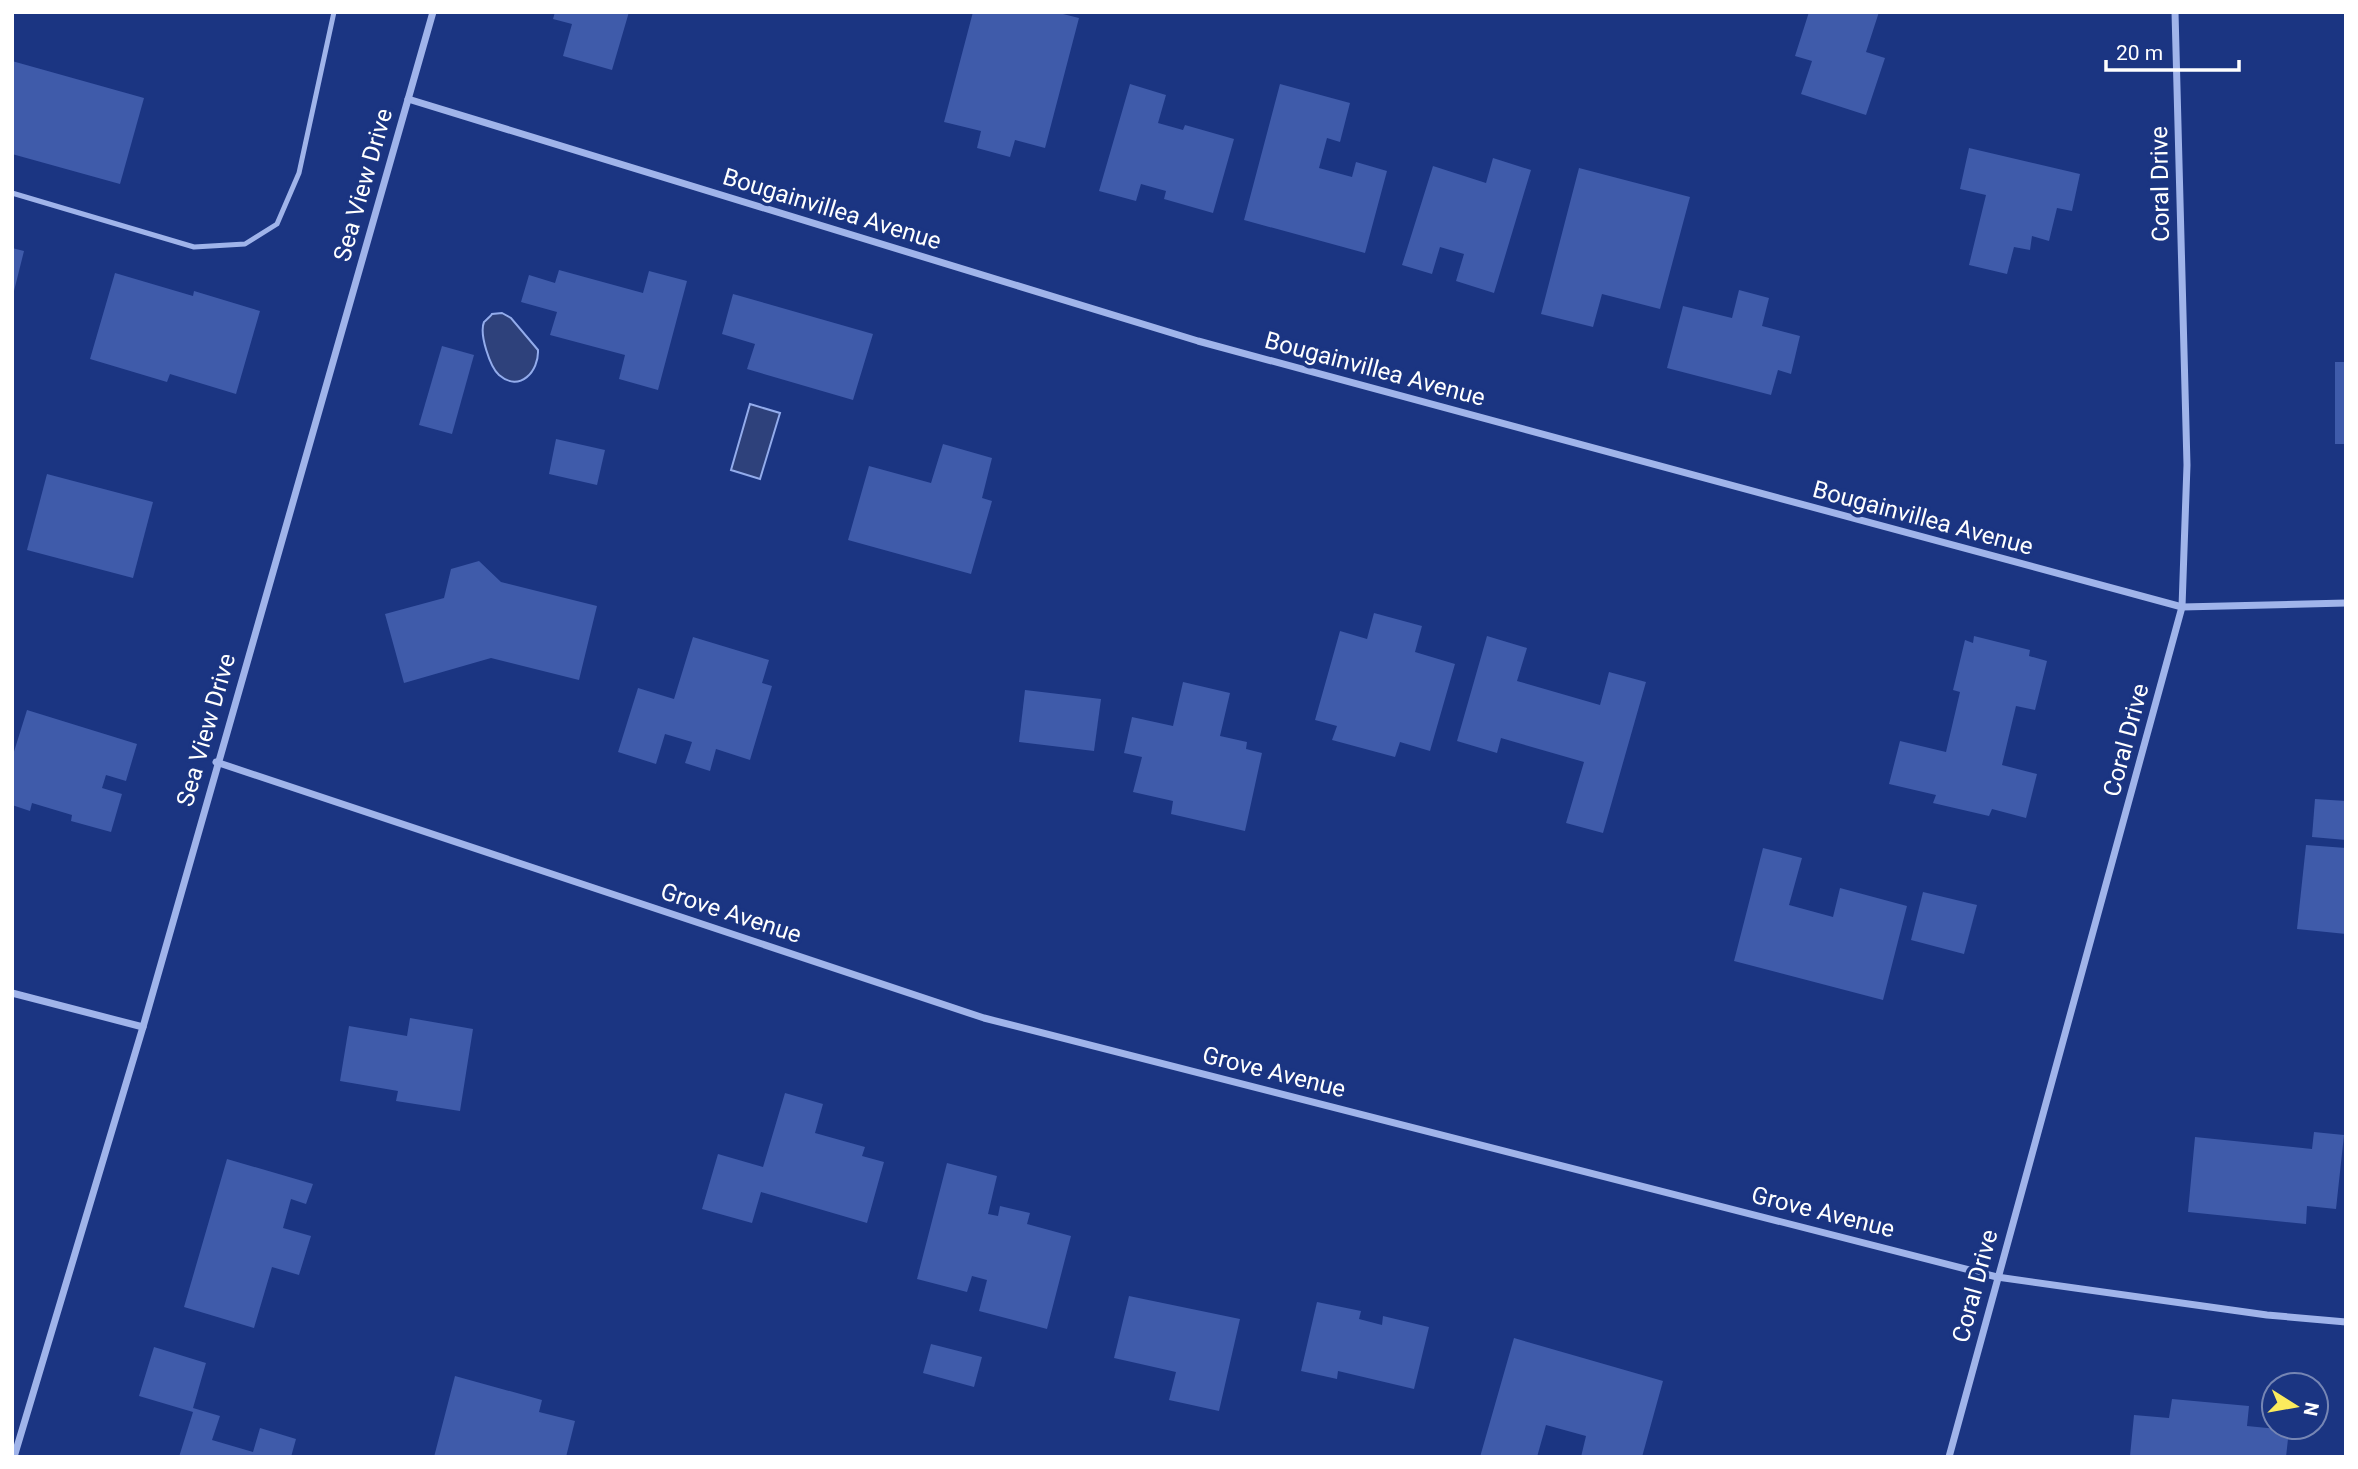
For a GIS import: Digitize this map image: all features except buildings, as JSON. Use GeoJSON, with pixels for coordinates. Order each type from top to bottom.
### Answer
{"type":"FeatureCollection","features":[{"type":"Feature","properties":{"kind":"street","name":"Sea View Drive"},"geometry":{"type":"LineString","coordinates":[[14,1457],[143,1027],[216,762],[433,12]]}},
{"type":"Feature","properties":{"kind":"street","name":"Coral Drive"},"geometry":{"type":"LineString","coordinates":[[1949,1457],[2182,607],[2187,465],[2175,12]]}},
{"type":"Feature","properties":{"kind":"street","name":"Bougainvillea Avenue"},"geometry":{"type":"LineString","coordinates":[[408,99],[1198,341],[2182,607],[2346,603]]}},
{"type":"Feature","properties":{"kind":"street","name":"Grove Avenue"},"geometry":{"type":"LineString","coordinates":[[216,762],[984,1018],[1997,1277],[2267,1315],[2346,1322]]}},
{"type":"Feature","properties":{"kind":"street"},"geometry":{"type":"LineString","coordinates":[[12,993],[143,1027]]}},
{"type":"Feature","properties":{"kind":"lane"},"geometry":{"type":"LineString","coordinates":[[12,193],[194,247],[245,244],[277,224],[299,173],[334,12]]}},
{"type":"Feature","properties":{"kind":"water"},"geometry":{"type":"Polygon","coordinates":[[[502,313],[511,318],[538,350],[532,372],[521,381],[514,382],[499,375],[486,350],[484,322],[492,314],[502,313]]]}},
{"type":"Feature","properties":{"kind":"water"},"geometry":{"type":"Polygon","coordinates":[[[750,404],[780,413],[760,479],[731,470],[750,404]]]}}]}
